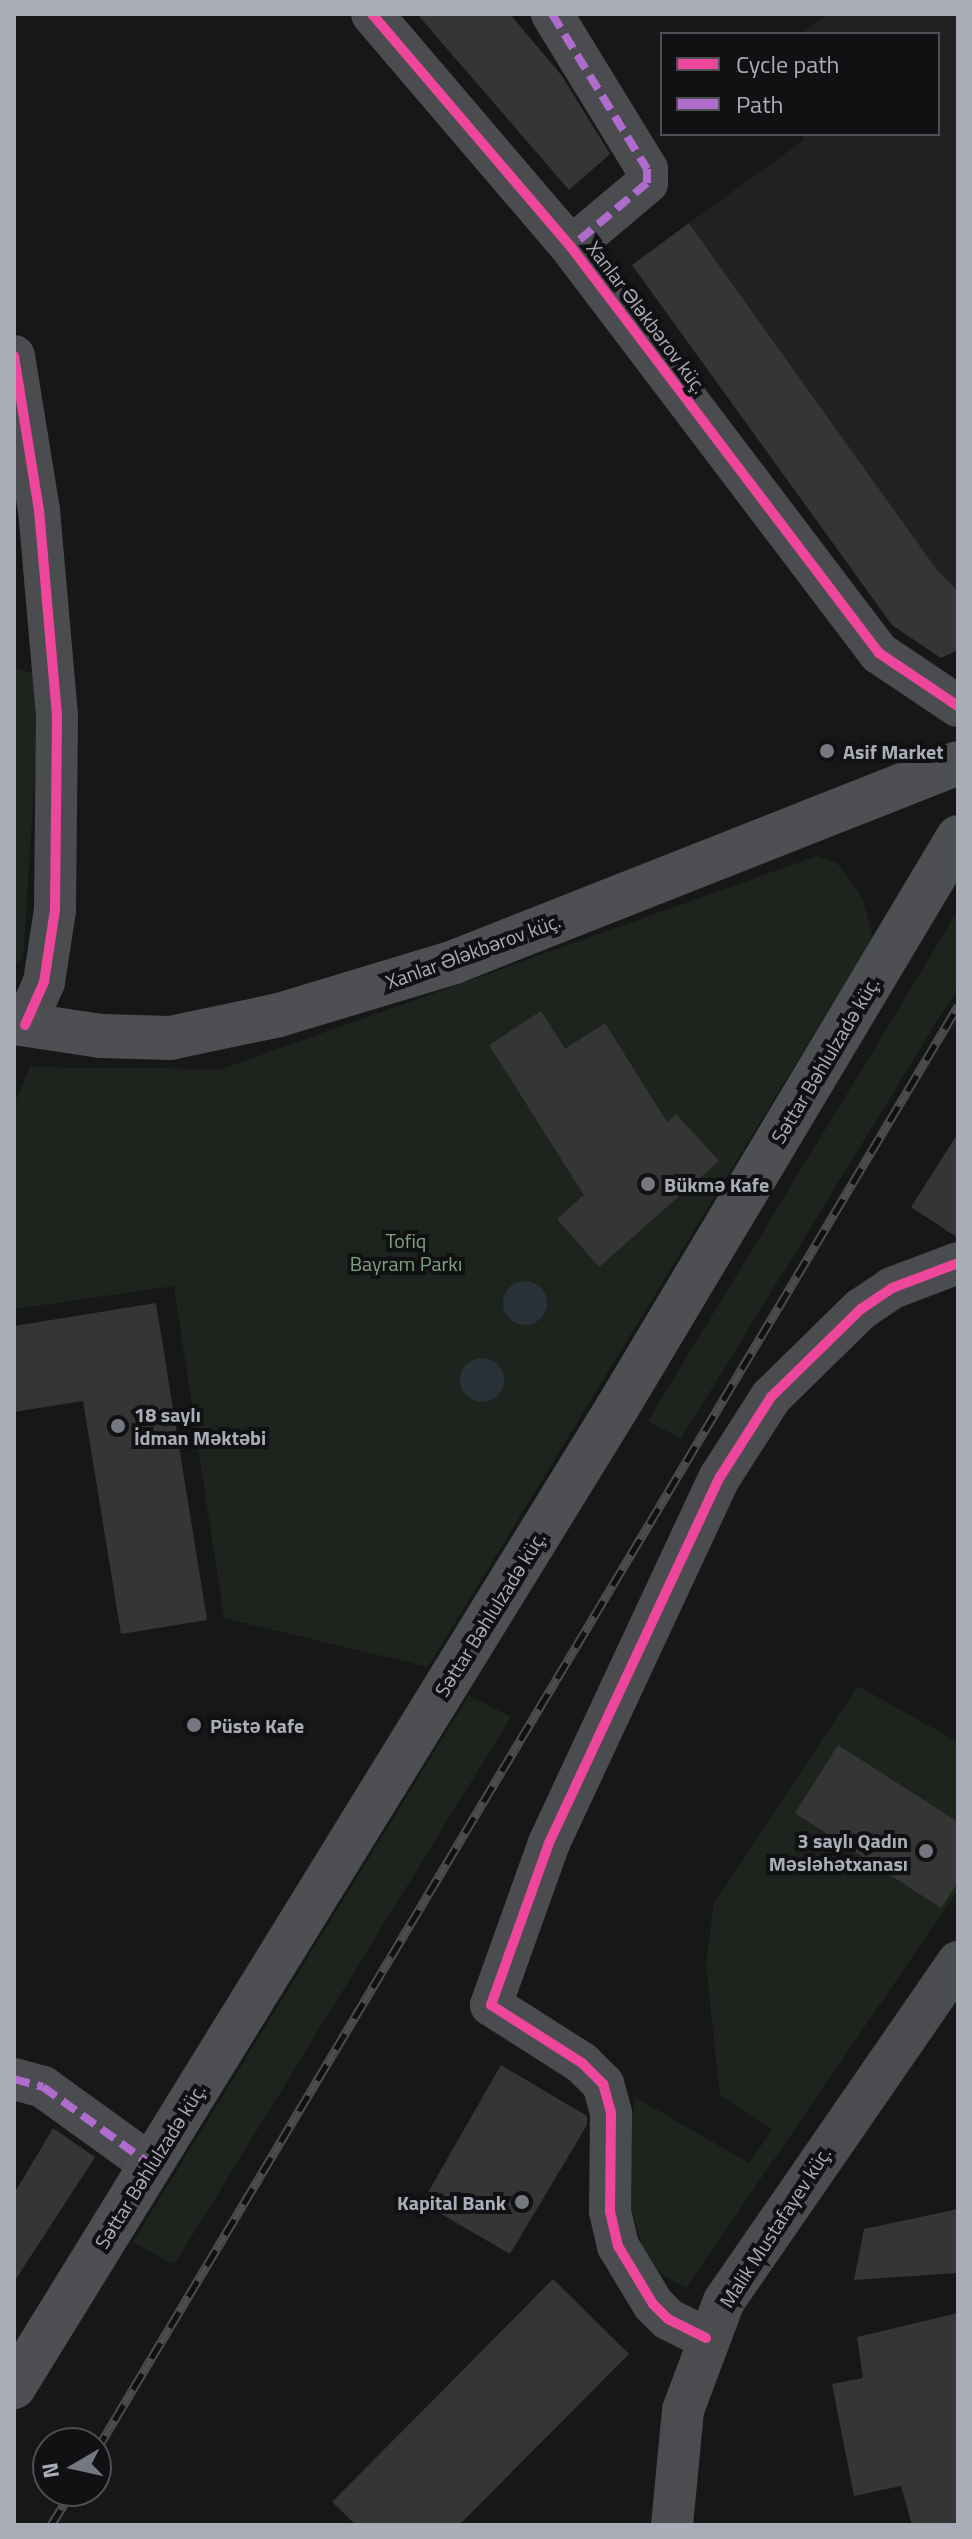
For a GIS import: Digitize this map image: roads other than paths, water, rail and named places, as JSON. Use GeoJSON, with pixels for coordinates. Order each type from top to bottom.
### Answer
{"type":"FeatureCollection","features":[{"type":"Feature","properties":{"kind":"main road","name":"Xanlar Ələkbərov küç."},"geometry":{"type":"LineString","coordinates":[[19,1024],[170,1038],[279,1015],[454,962],[958,763]]}},
{"type":"Feature","properties":{"kind":"main road","name":"Səttar Bəhlulzadə küç."},"geometry":{"type":"LineString","coordinates":[[14,2387],[617,1408],[958,837]]}},
{"type":"Feature","properties":{"kind":"street","name":"Xanlar Ələkbərov küç."},"geometry":{"type":"LineString","coordinates":[[372,14],[571,247],[879,653],[958,706]]}},
{"type":"Feature","properties":{"kind":"street"},"geometry":{"type":"LineString","coordinates":[[552,14],[647,169],[647,183],[571,247]]}},
{"type":"Feature","properties":{"kind":"street"},"geometry":{"type":"LineString","coordinates":[[14,356],[39,510],[57,717],[55,910],[44,982],[19,1024]]}},
{"type":"Feature","properties":{"kind":"street"},"geometry":{"type":"LineString","coordinates":[[706,2338],[668,2319],[653,2304],[618,2246],[610,2212],[611,2113],[603,2084],[582,2063],[491,2005],[549,1843],[720,1477],[771,1397],[861,1309],[892,1288],[958,1263]]}},
{"type":"Feature","properties":{"kind":"street","name":"Malik Mustafayev küç."},"geometry":{"type":"LineString","coordinates":[[672,2525],[683,2410],[706,2338],[760,2242],[958,1962]]}},
{"type":"Feature","properties":{"kind":"street"},"geometry":{"type":"LineString","coordinates":[[14,2079],[43,2087],[151,2165]]}},
{"type":"Feature","properties":{"kind":"railway"},"geometry":{"type":"LineString","coordinates":[[110,2427],[958,1006]]}},
{"type":"Feature","properties":{"kind":"railway"},"geometry":{"type":"LineString","coordinates":[[51,2525],[62,2507]]}},
{"type":"Feature","properties":{"kind":"place","name":"Asif Market"},"geometry":{"type":"Point","coordinates":[827,751]}},
{"type":"Feature","properties":{"kind":"place","name":"Bükmə Kafe"},"geometry":{"type":"Point","coordinates":[648,1184]}},
{"type":"Feature","properties":{"kind":"place","name":"18 saylı İdman Məktəbi"},"geometry":{"type":"Point","coordinates":[118,1426]}},
{"type":"Feature","properties":{"kind":"place","name":"Püstə Kafe"},"geometry":{"type":"Point","coordinates":[194,1725]}},
{"type":"Feature","properties":{"kind":"place","name":"3 saylı Qadın Məsləhətxanası"},"geometry":{"type":"Point","coordinates":[926,1851]}},
{"type":"Feature","properties":{"kind":"place","name":"Kapital Bank"},"geometry":{"type":"Point","coordinates":[522,2202]}},
{"type":"Feature","properties":{"kind":"park label","name":"Tofiq Bayram Parkı"},"geometry":{"type":"Point","coordinates":[406,1252]}}]}
